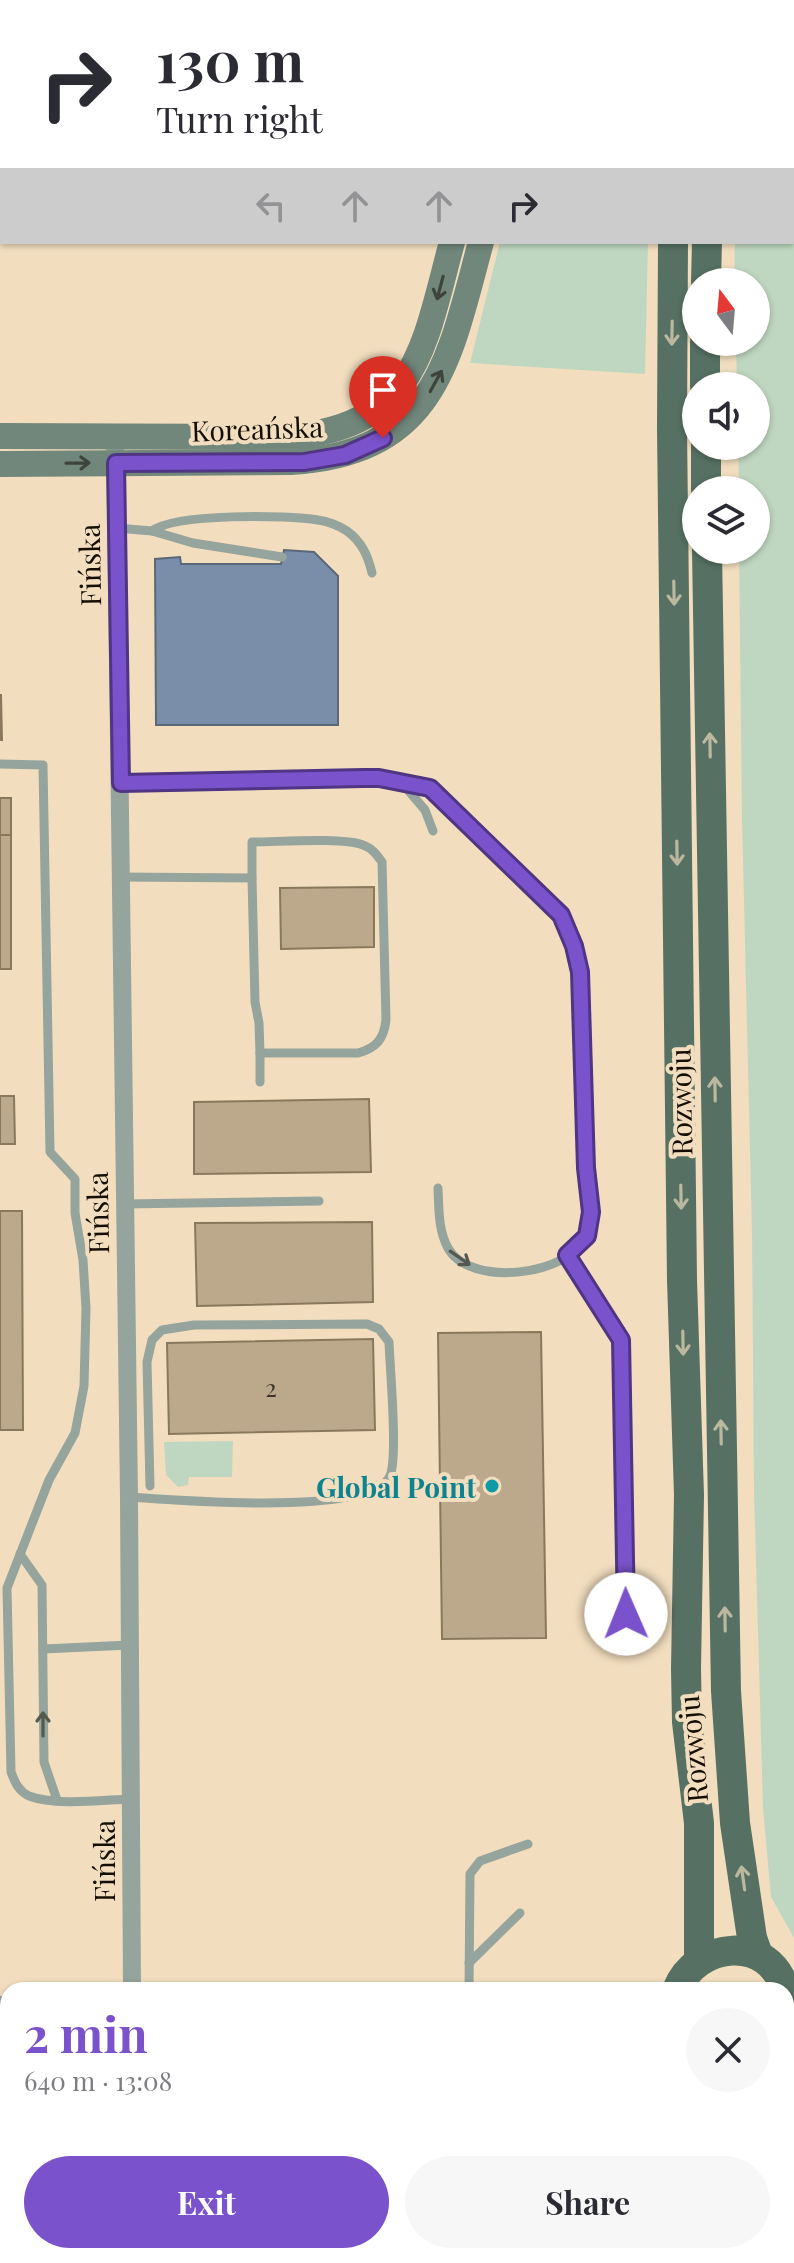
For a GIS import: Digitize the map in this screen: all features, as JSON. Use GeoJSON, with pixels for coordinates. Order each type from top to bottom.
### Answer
{"type":"FeatureCollection","features":[{"type":"Feature","properties":{"kind":"main road","name":"Rozwoju"},"geometry":{"type":"LineString","coordinates":[[673,244],[672,413],[682,1280],[689,1495],[686,1669],[687,1722],[699,1823],[681,1980]]}},
{"type":"Feature","properties":{"kind":"main road"},"geometry":{"type":"LineString","coordinates":[[706,268],[707,244]]}},
{"type":"Feature","properties":{"kind":"main road","name":"Rozwoju"},"geometry":{"type":"LineString","coordinates":[[707,564],[726,1691],[735,1823],[752,1938],[758,1955]]}},
{"type":"Feature","properties":{"kind":"main road"},"geometry":{"type":"LineString","coordinates":[[681,1980],[721,1952],[758,1955],[772,1964],[783,1982]]}},
{"type":"Feature","properties":{"kind":"street","name":"Koreańska"},"geometry":{"type":"LineString","coordinates":[[0,436],[305,435],[342,427],[375,411],[401,386],[420,354],[451,244]]}},
{"type":"Feature","properties":{"kind":"street","name":"Koreańska"},"geometry":{"type":"LineString","coordinates":[[0,464],[304,462],[345,455],[383,438],[413,413],[437,381],[451,351],[480,244]]}},
{"type":"Feature","properties":{"kind":"street","name":"Fińska"},"geometry":{"type":"LineString","coordinates":[[115,435],[132,1982]]}},
{"type":"Feature","properties":{"kind":"lane"},"geometry":{"type":"LineString","coordinates":[[152,531],[160,524],[189,520],[270,517],[322,520],[347,530],[367,551],[372,573]]}},
{"type":"Feature","properties":{"kind":"lane"},"geometry":{"type":"LineString","coordinates":[[117,528],[152,531],[193,543],[282,557]]}},
{"type":"Feature","properties":{"kind":"lane"},"geometry":{"type":"LineString","coordinates":[[0,764],[43,765],[50,1152],[75,1179],[75,1213],[83,1260],[86,1308],[84,1386],[75,1433],[49,1480],[3,1588],[11,1772],[16,1786],[28,1796],[57,1800],[131,1799]]}},
{"type":"Feature","properties":{"kind":"lane"},"geometry":{"type":"LineString","coordinates":[[121,783],[364,778],[430,788],[561,915],[574,946],[580,972],[586,1168],[591,1212],[587,1236],[567,1255],[525,1272],[498,1273],[464,1264],[449,1250],[440,1227],[438,1188]]}},
{"type":"Feature","properties":{"kind":"lane"},"geometry":{"type":"LineString","coordinates":[[402,783],[425,810],[433,831]]}},
{"type":"Feature","properties":{"kind":"lane"},"geometry":{"type":"LineString","coordinates":[[260,1053],[358,1053],[370,1050],[384,1035],[382,862],[370,848],[353,842],[252,842],[260,1082]]}},
{"type":"Feature","properties":{"kind":"lane"},"geometry":{"type":"LineString","coordinates":[[121,877],[252,878]]}},
{"type":"Feature","properties":{"kind":"lane"},"geometry":{"type":"LineString","coordinates":[[124,1204],[319,1201]]}},
{"type":"Feature","properties":{"kind":"lane"},"geometry":{"type":"LineString","coordinates":[[567,1255],[621,1340],[626,1645]]}},
{"type":"Feature","properties":{"kind":"lane"},"geometry":{"type":"LineString","coordinates":[[129,1497],[303,1504],[375,1490],[386,1482],[391,1473],[389,1342],[379,1329],[367,1324],[194,1325],[162,1330],[152,1340],[147,1362],[150,1486]]}},
{"type":"Feature","properties":{"kind":"lane"},"geometry":{"type":"LineString","coordinates":[[20,1554],[42,1585],[44,1762],[57,1800]]}},
{"type":"Feature","properties":{"kind":"lane"},"geometry":{"type":"LineString","coordinates":[[43,1649],[130,1645]]}},
{"type":"Feature","properties":{"kind":"lane"},"geometry":{"type":"LineString","coordinates":[[469,1982],[470,1874],[480,1861],[528,1844]]}},
{"type":"Feature","properties":{"kind":"lane"},"geometry":{"type":"LineString","coordinates":[[469,1963],[520,1913]]}},
{"type":"Feature","properties":{"kind":"green space"},"geometry":{"type":"Polygon","coordinates":[[[500,244],[648,244],[645,374],[470,363],[500,244]]]}},
{"type":"Feature","properties":{"kind":"green space"},"geometry":{"type":"Polygon","coordinates":[[[735,244],[794,244],[794,1938],[771,1897],[763,1808],[742,820],[739,564],[770,564],[770,476],[739,476],[738,460],[770,460],[770,372],[737,372],[736,356],[770,356],[770,268],[734,268],[735,244]]]}},
{"type":"Feature","properties":{"kind":"green space"},"geometry":{"type":"Polygon","coordinates":[[[233,1441],[232,1477],[189,1477],[188,1485],[178,1487],[166,1475],[164,1442],[233,1441]]]}},
{"type":"Feature","properties":{"kind":"water"},"geometry":{"type":"Polygon","coordinates":[[[284,550],[314,552],[338,576],[338,725],[156,725],[155,559],[180,557],[181,564],[281,564],[284,550]]]}},
{"type":"Feature","properties":{"kind":"building"},"geometry":{"type":"Polygon","coordinates":[[[1,695],[2,740],[0,740],[1,695]]]}},
{"type":"Feature","properties":{"kind":"building"},"geometry":{"type":"Polygon","coordinates":[[[0,798],[11,798],[11,835],[0,835],[0,798]]]}},
{"type":"Feature","properties":{"kind":"building"},"geometry":{"type":"Polygon","coordinates":[[[0,835],[11,835],[11,969],[0,969],[0,835]]]}},
{"type":"Feature","properties":{"kind":"building"},"geometry":{"type":"Polygon","coordinates":[[[374,887],[374,947],[281,949],[280,888],[374,887]]]}},
{"type":"Feature","properties":{"kind":"building"},"geometry":{"type":"Polygon","coordinates":[[[0,1096],[14,1096],[15,1144],[0,1144],[0,1096]]]}},
{"type":"Feature","properties":{"kind":"building"},"geometry":{"type":"Polygon","coordinates":[[[369,1099],[371,1172],[194,1174],[194,1102],[369,1099]]]}},
{"type":"Feature","properties":{"kind":"building"},"geometry":{"type":"Polygon","coordinates":[[[0,1211],[22,1211],[23,1430],[0,1430],[0,1211]]]}},
{"type":"Feature","properties":{"kind":"building"},"geometry":{"type":"Polygon","coordinates":[[[372,1222],[373,1302],[197,1306],[195,1223],[372,1222]]]}},
{"type":"Feature","properties":{"kind":"building","name":"Global Point"},"geometry":{"type":"Polygon","coordinates":[[[541,1332],[546,1638],[442,1639],[438,1333],[541,1332]]]}},
{"type":"Feature","properties":{"kind":"building"},"geometry":{"type":"Polygon","coordinates":[[[373,1339],[375,1430],[169,1434],[167,1343],[373,1339]]]}},
{"type":"Feature","properties":{"kind":"place","name":"Global Point"},"geometry":{"type":"Point","coordinates":[492,1486]}},
{"type":"Feature","properties":{"kind":"route"},"geometry":{"type":"LineString","coordinates":[[383,438],[345,455],[304,462],[116,463],[121,783],[379,778],[430,788],[561,915],[574,946],[580,972],[586,1168],[591,1212],[587,1236],[567,1255],[621,1340],[626,1614]]}}]}
